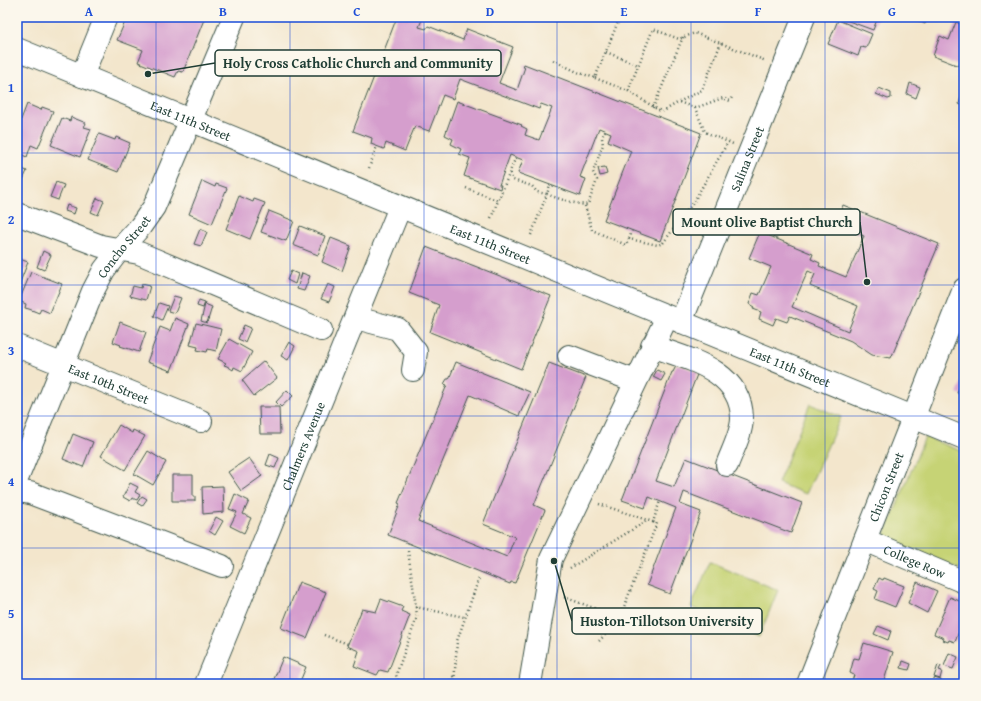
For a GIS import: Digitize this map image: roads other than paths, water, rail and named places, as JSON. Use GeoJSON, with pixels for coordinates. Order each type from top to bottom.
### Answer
{"type":"FeatureCollection","features":[{"type":"Feature","properties":{"kind":"street"},"geometry":{"type":"LineString","coordinates":[[82,76],[106,17]]}},
{"type":"Feature","properties":{"kind":"street","name":"Concho Street"},"geometry":{"type":"LineString","coordinates":[[17,479],[93,290],[104,270],[120,249],[140,227],[154,207],[234,17]]}},
{"type":"Feature","properties":{"kind":"street","name":"Salina Street"},"geometry":{"type":"LineString","coordinates":[[530,684],[551,560],[652,346],[674,320],[796,19]]}},
{"type":"Feature","properties":{"kind":"street","name":"East 11th Street"},"geometry":{"type":"LineString","coordinates":[[17,49],[964,438]]}},
{"type":"Feature","properties":{"kind":"street","name":"Chalmers Avenue"},"geometry":{"type":"LineString","coordinates":[[206,684],[400,207]]}},
{"type":"Feature","properties":{"kind":"street"},"geometry":{"type":"LineString","coordinates":[[17,214],[101,246],[139,253],[321,330]]}},
{"type":"Feature","properties":{"kind":"street","name":"Chicon Street"},"geometry":{"type":"LineString","coordinates":[[808,684],[913,417],[962,299]]}},
{"type":"Feature","properties":{"kind":"street"},"geometry":{"type":"LineString","coordinates":[[356,318],[398,329],[416,352],[413,370]]}},
{"type":"Feature","properties":{"kind":"street","name":"East 10th Street"},"geometry":{"type":"LineString","coordinates":[[17,346],[201,421]]}},
{"type":"Feature","properties":{"kind":"street"},"geometry":{"type":"LineString","coordinates":[[652,346],[701,363],[717,373],[730,384],[740,403],[742,419],[739,434],[727,465]]}},
{"type":"Feature","properties":{"kind":"street"},"geometry":{"type":"LineString","coordinates":[[569,356],[635,381]]}},
{"type":"Feature","properties":{"kind":"street"},"geometry":{"type":"LineString","coordinates":[[17,491],[30,493],[222,566]]}},
{"type":"Feature","properties":{"kind":"street","name":"College Row"},"geometry":{"type":"LineString","coordinates":[[865,540],[964,582]]}},
{"type":"Feature","properties":{"kind":"place","name":"Holy Cross Catholic Church and Community"},"geometry":{"type":"Point","coordinates":[148,74]}},
{"type":"Feature","properties":{"kind":"place","name":"Mount Olive Baptist Church"},"geometry":{"type":"Point","coordinates":[867,282]}},
{"type":"Feature","properties":{"kind":"place","name":"Huston-Tillotson University"},"geometry":{"type":"Point","coordinates":[554,561]}}]}
